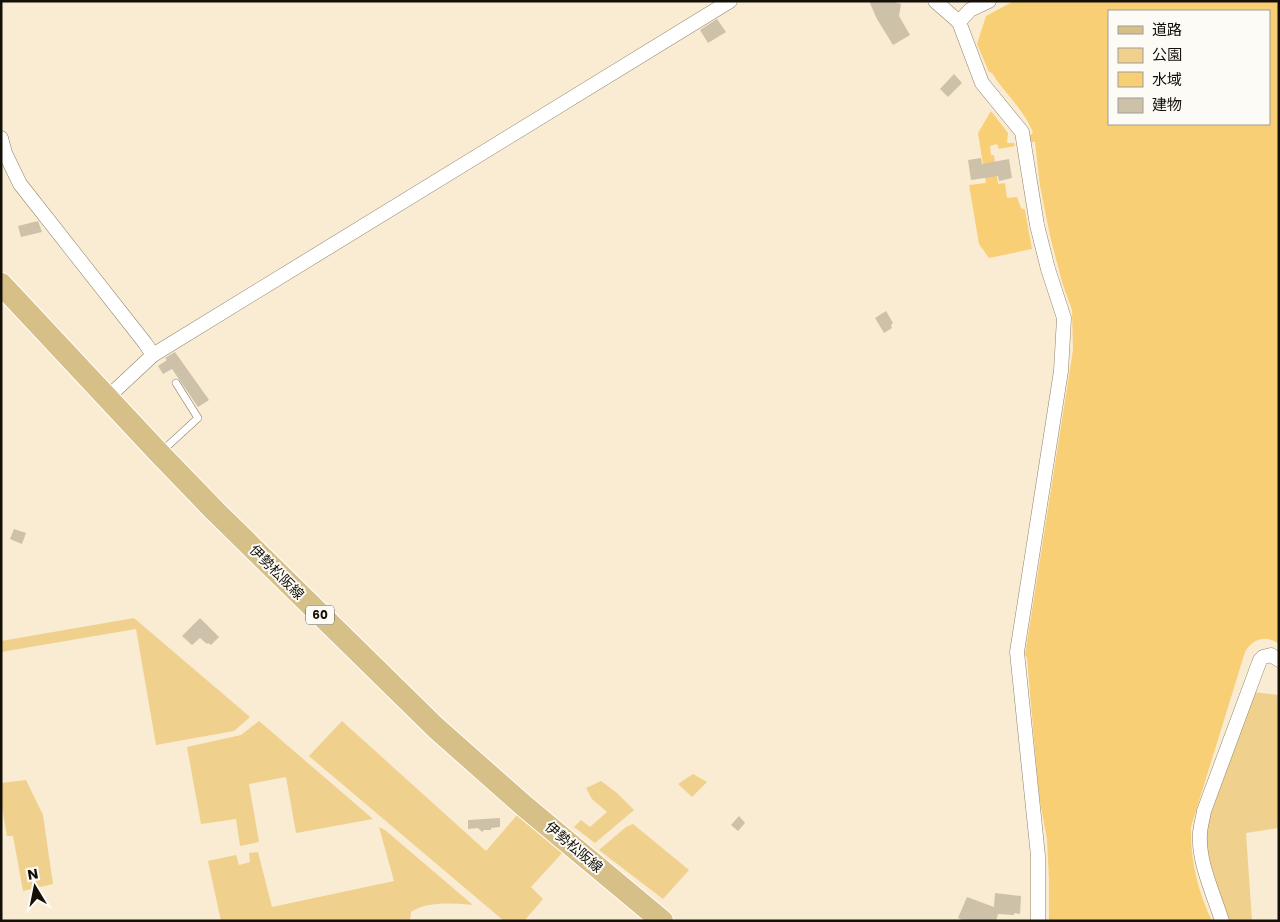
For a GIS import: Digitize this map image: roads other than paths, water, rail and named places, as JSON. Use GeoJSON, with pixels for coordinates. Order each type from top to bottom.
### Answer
{"type":"FeatureCollection","features":[{"type":"Feature","properties":{"kind":"main road","name":"伊勢松阪線"},"geometry":{"type":"LineString","coordinates":[[1,284],[159,454],[262,558],[436,728],[523,805],[662,921]]}},
{"type":"Feature","properties":{"kind":"street"},"geometry":{"type":"LineString","coordinates":[[107,398],[152,355],[730,1]]}},
{"type":"Feature","properties":{"kind":"street"},"geometry":{"type":"LineString","coordinates":[[935,1],[959,22],[982,83],[1022,132],[1037,225],[1048,269],[1064,318],[1061,371],[1017,652],[1038,856],[1038,921]]}},
{"type":"Feature","properties":{"kind":"street"},"geometry":{"type":"LineString","coordinates":[[959,22],[970,10],[989,1]]}},
{"type":"Feature","properties":{"kind":"street"},"geometry":{"type":"LineString","coordinates":[[1,138],[5,153],[20,184],[145,343],[152,355]]}},
{"type":"Feature","properties":{"kind":"street"},"geometry":{"type":"LineString","coordinates":[[1222,921],[1209,884],[1201,849],[1200,835],[1204,812],[1260,660],[1271,655],[1279,660]]}},
{"type":"Feature","properties":{"kind":"lane"},"geometry":{"type":"LineString","coordinates":[[159,454],[198,418],[176,383]]}},
{"type":"Feature","properties":{"kind":"water"},"geometry":{"type":"Polygon","coordinates":[[[1014,1],[1279,1],[1279,644],[1269,639],[1260,639],[1251,644],[1245,652],[1191,827],[1196,875],[1212,921],[1049,921],[1047,839],[1039,796],[1027,658],[1025,655],[1073,350],[1072,310],[1062,282],[1050,236],[1040,186],[1035,142],[1030,142],[1029,136],[1033,133],[1020,109],[992,73],[989,72],[977,44],[986,16],[1014,1]]]}},
{"type":"Feature","properties":{"kind":"water"},"geometry":{"type":"Polygon","coordinates":[[[991,111],[1008,133],[1007,143],[1014,143],[1015,146],[999,149],[997,144],[990,146],[991,155],[994,155],[998,184],[1005,183],[1007,198],[1017,197],[1021,208],[1025,210],[1032,249],[989,258],[979,244],[969,185],[986,183],[978,133],[991,111]]]}}]}
